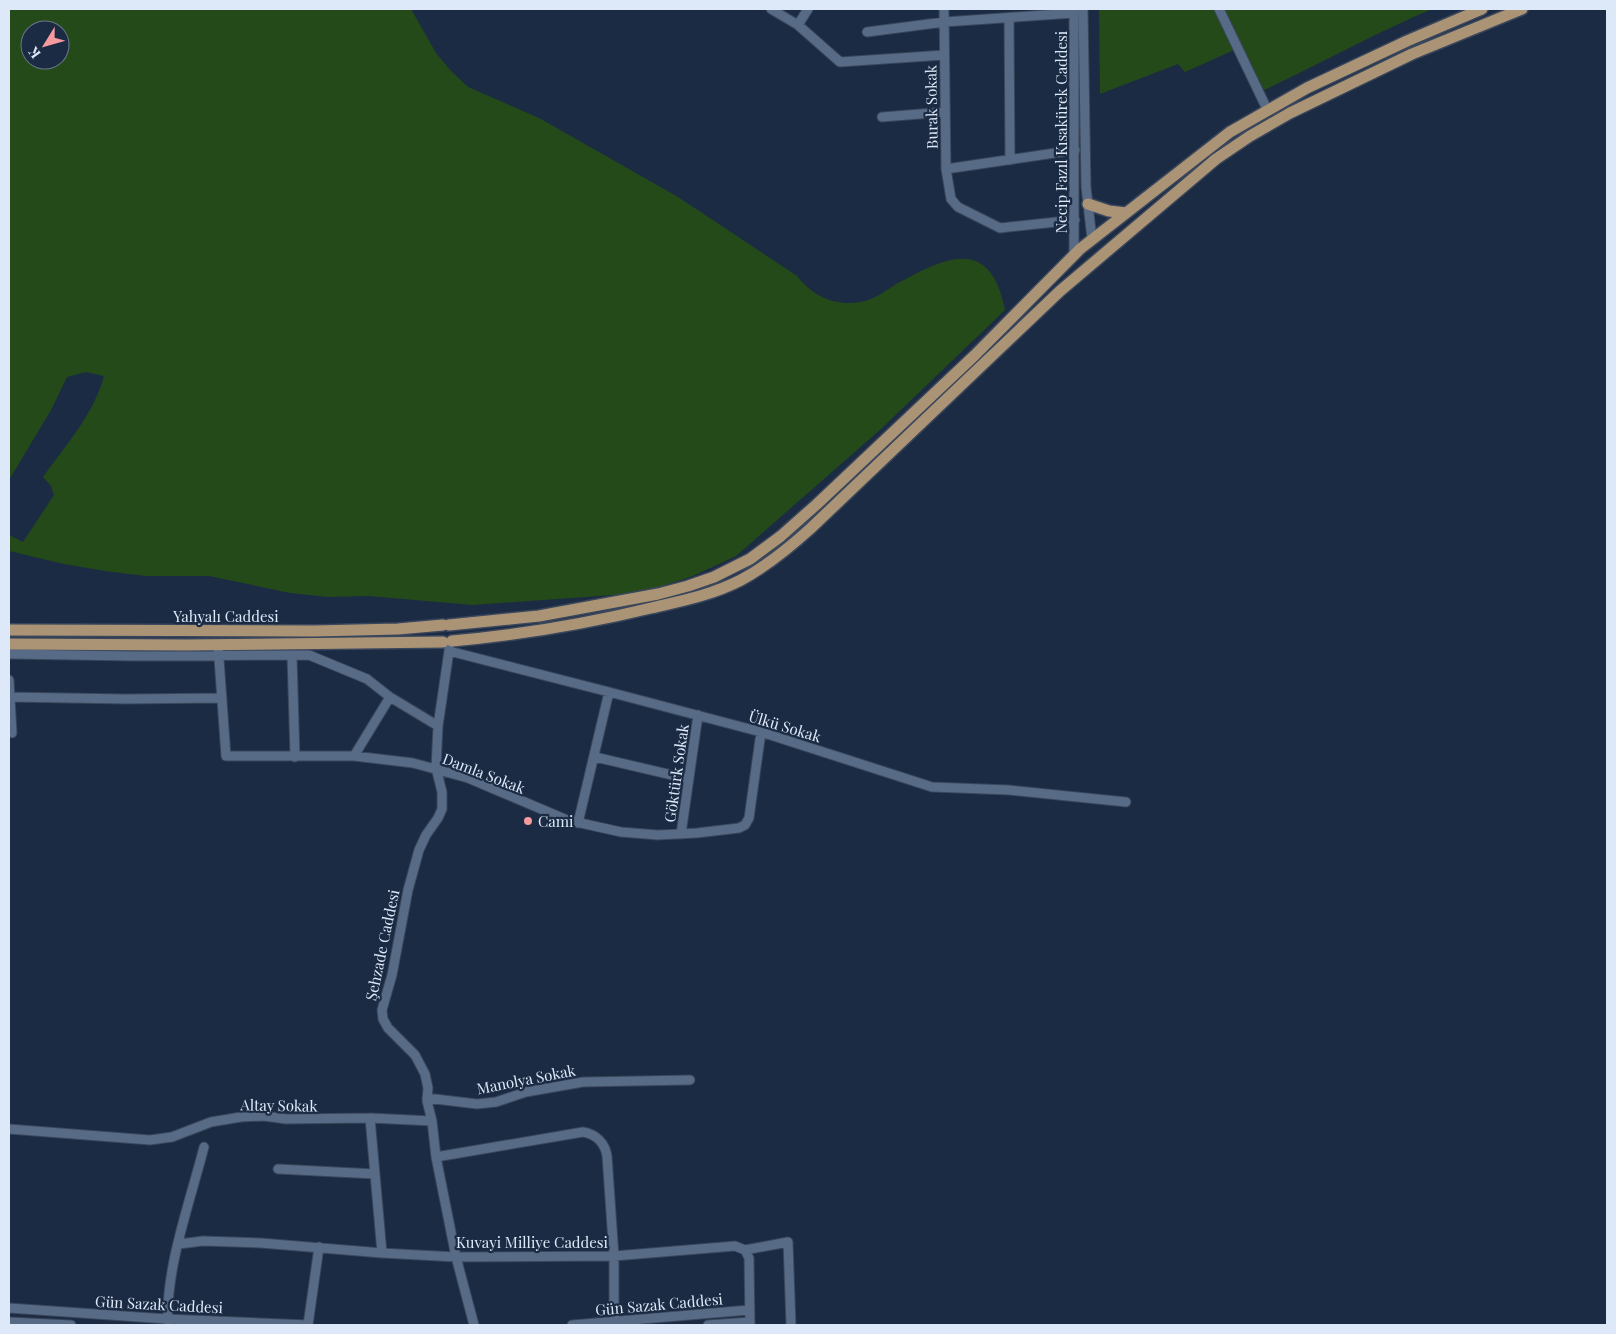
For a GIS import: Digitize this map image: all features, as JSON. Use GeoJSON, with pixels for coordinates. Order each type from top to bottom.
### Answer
{"type":"FeatureCollection","features":[{"type":"Feature","properties":{"kind":"main road","name":"Yahyalı Caddesi"},"geometry":{"type":"LineString","coordinates":[[9,630],[314,631],[398,629],[539,616],[658,594],[688,586],[714,576],[750,559],[816,506],[975,355],[1074,255],[1230,132],[1267,109],[1307,88],[1407,41],[1482,9]]}},
{"type":"Feature","properties":{"kind":"main road","name":"Yahyalı Caddesi"},"geometry":{"type":"LineString","coordinates":[[9,644],[218,651],[448,644],[548,630],[699,596],[727,586],[753,573],[811,528],[1085,269],[1202,170],[1270,124],[1412,54],[1522,9]]}},
{"type":"Feature","properties":{"kind":"main road"},"geometry":{"type":"LineString","coordinates":[[1088,204],[1109,211],[1126,213]]}},
{"type":"Feature","properties":{"kind":"main road"},"geometry":{"type":"LineString","coordinates":[[1092,239],[1103,253]]}},
{"type":"Feature","properties":{"kind":"main road"},"geometry":{"type":"LineString","coordinates":[[1074,255],[1085,269]]}},
{"type":"Feature","properties":{"kind":"main road"},"geometry":{"type":"LineString","coordinates":[[446,625],[456,632],[448,644],[438,638],[437,632],[446,625]]}},
{"type":"Feature","properties":{"kind":"street"},"geometry":{"type":"LineString","coordinates":[[771,9],[798,25],[840,62],[944,55]]}},
{"type":"Feature","properties":{"kind":"street"},"geometry":{"type":"LineString","coordinates":[[798,25],[808,9]]}},
{"type":"Feature","properties":{"kind":"street","name":"Burak Sokak"},"geometry":{"type":"LineString","coordinates":[[944,9],[946,169],[951,199],[954,203],[1000,228],[1075,220]]}},
{"type":"Feature","properties":{"kind":"street","name":"Necip Fazıl Kısakürek Caddesi"},"geometry":{"type":"LineString","coordinates":[[1083,9],[1086,186],[1092,239]]}},
{"type":"Feature","properties":{"kind":"street"},"geometry":{"type":"LineString","coordinates":[[1219,9],[1267,109]]}},
{"type":"Feature","properties":{"kind":"street"},"geometry":{"type":"LineString","coordinates":[[867,32],[944,22],[1074,11]]}},
{"type":"Feature","properties":{"kind":"street","name":"Necip Fazıl Kısakürek Caddesi"},"geometry":{"type":"LineString","coordinates":[[1074,11],[1074,255]]}},
{"type":"Feature","properties":{"kind":"street"},"geometry":{"type":"LineString","coordinates":[[1009,18],[1010,160]]}},
{"type":"Feature","properties":{"kind":"street"},"geometry":{"type":"LineString","coordinates":[[882,118],[945,112]]}},
{"type":"Feature","properties":{"kind":"street"},"geometry":{"type":"LineString","coordinates":[[946,169],[1075,150]]}},
{"type":"Feature","properties":{"kind":"street","name":"Ülkü Sokak"},"geometry":{"type":"LineString","coordinates":[[448,644],[609,692],[761,732],[932,787],[1008,790],[1126,802]]}},
{"type":"Feature","properties":{"kind":"street","name":"Şehzade Caddesi"},"geometry":{"type":"LineString","coordinates":[[448,644],[438,726],[436,768],[442,792],[442,809],[419,850],[408,890],[392,975],[382,1010],[383,1019],[388,1028],[409,1048],[423,1067],[427,1080],[436,1157],[456,1257],[474,1325]]}},
{"type":"Feature","properties":{"kind":"street"},"geometry":{"type":"LineString","coordinates":[[9,654],[218,651],[309,656],[367,679],[390,697],[438,726]]}},
{"type":"Feature","properties":{"kind":"street","name":"Damla Sokak"},"geometry":{"type":"LineString","coordinates":[[218,651],[226,756],[354,756],[393,760],[436,768],[486,785],[550,814],[578,823],[621,832],[681,834],[739,828],[747,823],[761,732]]}},
{"type":"Feature","properties":{"kind":"street"},"geometry":{"type":"LineString","coordinates":[[292,656],[295,757]]}},
{"type":"Feature","properties":{"kind":"street"},"geometry":{"type":"LineString","coordinates":[[9,680],[12,733]]}},
{"type":"Feature","properties":{"kind":"street"},"geometry":{"type":"LineString","coordinates":[[578,823],[609,692]]}},
{"type":"Feature","properties":{"kind":"street"},"geometry":{"type":"LineString","coordinates":[[9,697],[126,700],[222,698]]}},
{"type":"Feature","properties":{"kind":"street"},"geometry":{"type":"LineString","coordinates":[[354,756],[390,697]]}},
{"type":"Feature","properties":{"kind":"street","name":"Göktürk Sokak"},"geometry":{"type":"LineString","coordinates":[[681,834],[698,715]]}},
{"type":"Feature","properties":{"kind":"street"},"geometry":{"type":"LineString","coordinates":[[595,757],[689,779]]}},
{"type":"Feature","properties":{"kind":"street","name":"Manolya Sokak"},"geometry":{"type":"LineString","coordinates":[[428,1098],[477,1104],[496,1102],[526,1092],[583,1082],[690,1080]]}},
{"type":"Feature","properties":{"kind":"street","name":"Altay Sokak"},"geometry":{"type":"LineString","coordinates":[[9,1129],[150,1140],[172,1137],[211,1122],[241,1117],[264,1116],[286,1119],[370,1118],[432,1122]]}},
{"type":"Feature","properties":{"kind":"street"},"geometry":{"type":"LineString","coordinates":[[370,1118],[382,1253]]}},
{"type":"Feature","properties":{"kind":"street"},"geometry":{"type":"LineString","coordinates":[[436,1157],[583,1132],[592,1134],[599,1140],[606,1152],[614,1256],[614,1323]]}},
{"type":"Feature","properties":{"kind":"street"},"geometry":{"type":"LineString","coordinates":[[168,1322],[169,1290],[204,1147]]}},
{"type":"Feature","properties":{"kind":"street"},"geometry":{"type":"LineString","coordinates":[[278,1169],[375,1174]]}},
{"type":"Feature","properties":{"kind":"street","name":"Kuvayi Milliye Caddesi"},"geometry":{"type":"LineString","coordinates":[[179,1244],[203,1241],[456,1257],[614,1256],[735,1246],[745,1250],[788,1242],[791,1325]]}},
{"type":"Feature","properties":{"kind":"street"},"geometry":{"type":"LineString","coordinates":[[308,1325],[319,1247]]}},
{"type":"Feature","properties":{"kind":"street"},"geometry":{"type":"LineString","coordinates":[[745,1250],[748,1258],[750,1324]]}},
{"type":"Feature","properties":{"kind":"street","name":"Gün Sazak Caddesi"},"geometry":{"type":"LineString","coordinates":[[9,1308],[168,1322],[308,1325]]}},
{"type":"Feature","properties":{"kind":"street","name":"Gün Sazak Caddesi"},"geometry":{"type":"LineString","coordinates":[[572,1325],[614,1323],[749,1310]]}},
{"type":"Feature","properties":{"kind":"street"},"geometry":{"type":"LineString","coordinates":[[9,1322],[71,1325]]}},
{"type":"Feature","properties":{"kind":"street","name":"Gün Sazak Caddesi"},"geometry":{"type":"LineString","coordinates":[[708,1325],[750,1324]]}},
{"type":"Feature","properties":{"kind":"green space"},"geometry":{"type":"Polygon","coordinates":[[[9,9],[411,9],[436,53],[468,87],[539,118],[678,197],[797,276],[818,295],[836,302],[855,303],[865,301],[931,267],[947,261],[963,259],[977,262],[988,270],[998,286],[1005,310],[881,429],[736,556],[693,576],[641,593],[473,605],[368,596],[328,597],[290,593],[209,576],[146,576],[105,571],[64,564],[9,551],[9,535],[23,542],[54,495],[51,486],[43,477],[86,416],[104,376],[86,372],[67,377],[51,410],[9,480],[9,9]]]}},
{"type":"Feature","properties":{"kind":"green space"},"geometry":{"type":"Polygon","coordinates":[[[1099,9],[1214,9],[1234,50],[1185,72],[1178,64],[1100,94],[1099,9]]]}},
{"type":"Feature","properties":{"kind":"green space"},"geometry":{"type":"Polygon","coordinates":[[[1224,9],[1432,9],[1264,90],[1224,9]]]}},
{"type":"Feature","properties":{"kind":"place","name":"Cami"},"geometry":{"type":"Point","coordinates":[528,821]}}]}
